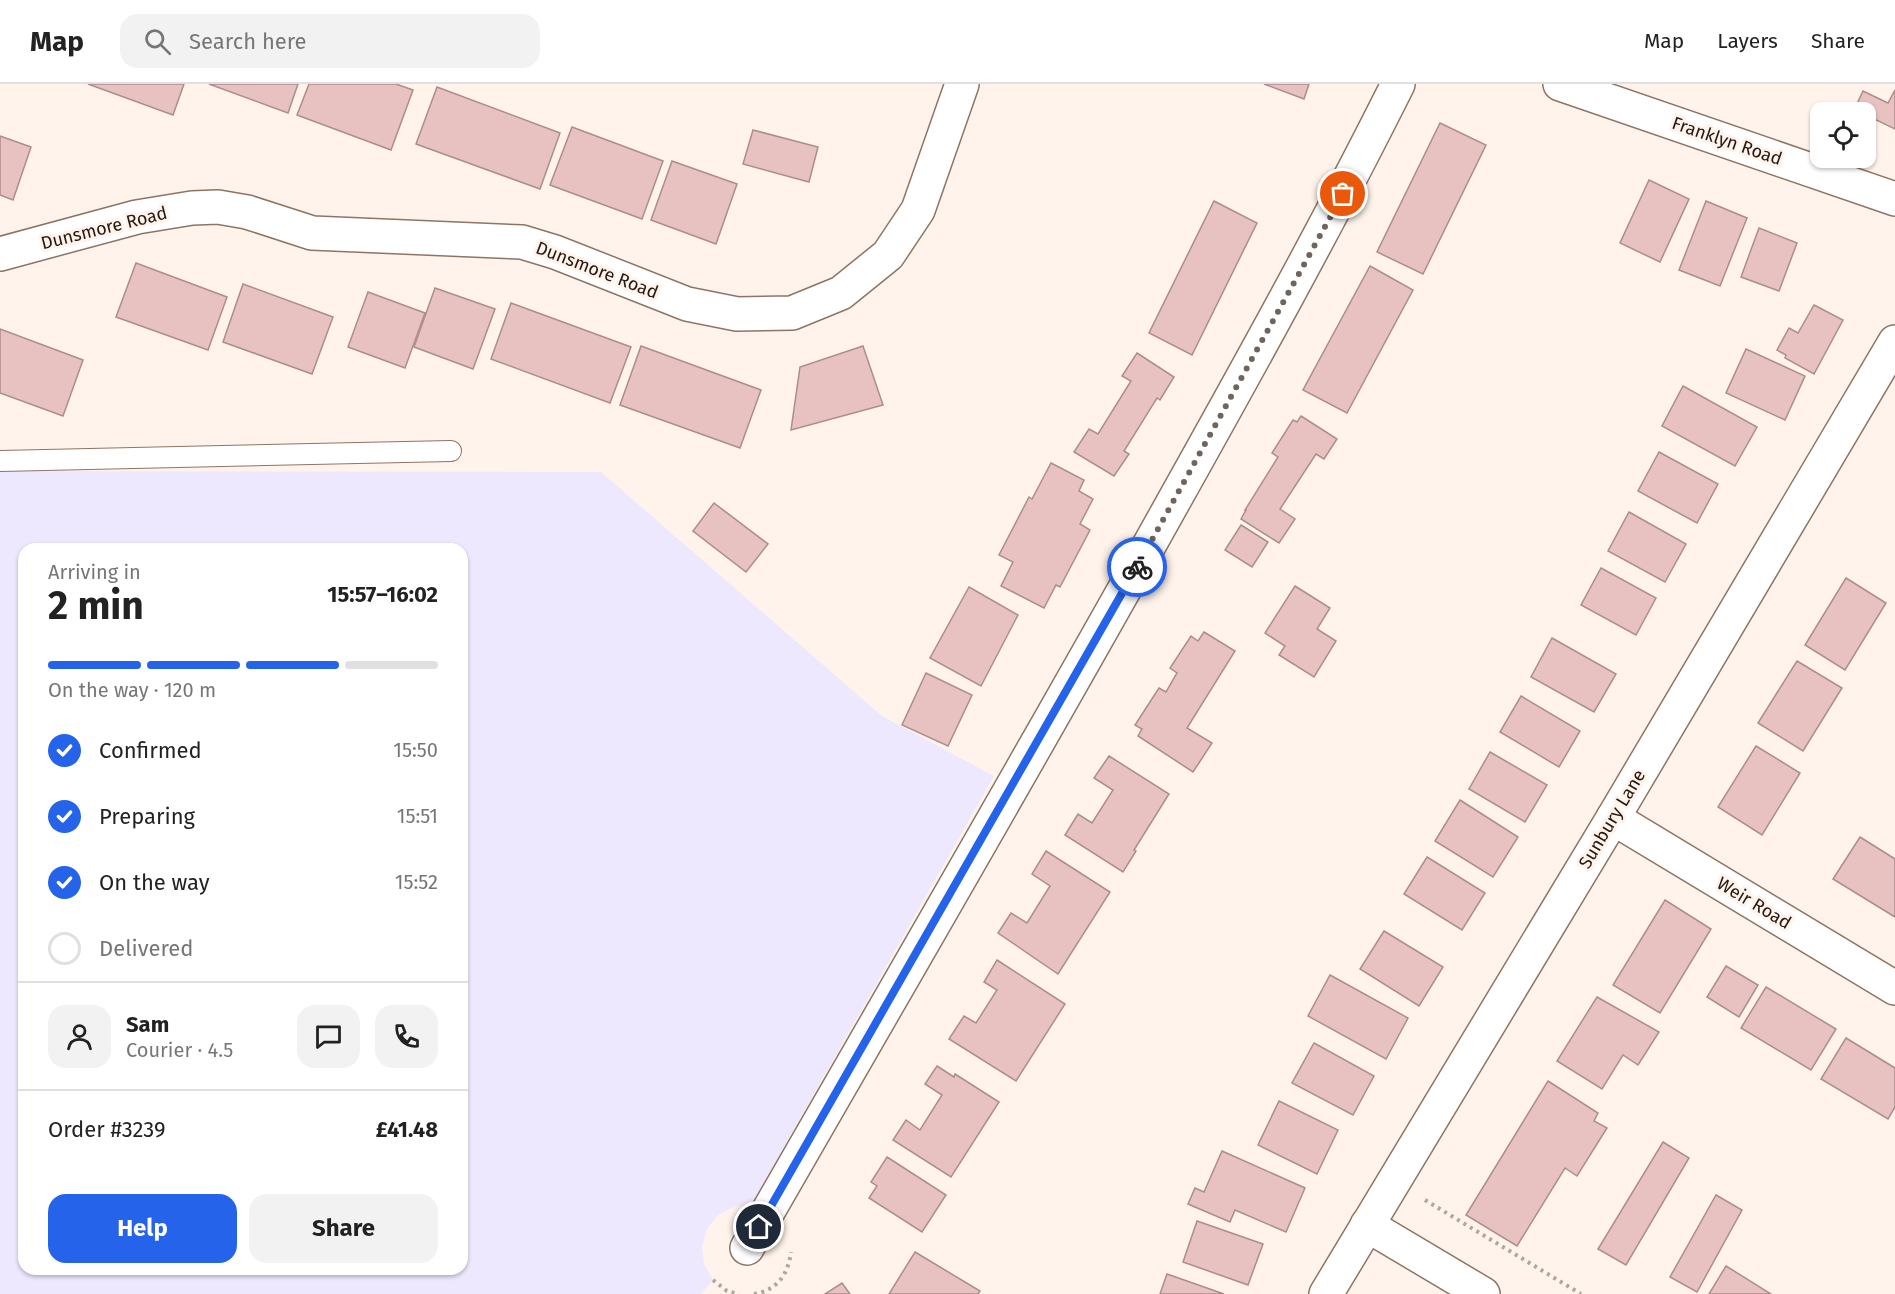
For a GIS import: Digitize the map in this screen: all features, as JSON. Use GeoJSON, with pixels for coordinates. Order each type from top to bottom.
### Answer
{"type":"FeatureCollection","features":[{"type":"Feature","properties":{"kind":"street","name":"Dunsmore Road"},"geometry":{"type":"LineString","coordinates":[[0,254],[137,217],[192,208],[218,207],[247,212],[312,233],[522,242],[555,252],[687,304],[737,314],[792,313],[841,293],[888,255],[918,210],[962,84]]}},
{"type":"Feature","properties":{"kind":"street"},"geometry":{"type":"LineString","coordinates":[[747,1248],[1105,625],[1263,342],[1343,194],[1398,84]]}},
{"type":"Feature","properties":{"kind":"street","name":"Franklyn Road"},"geometry":{"type":"LineString","coordinates":[[1560,84],[1895,199]]}},
{"type":"Feature","properties":{"kind":"street","name":"Sunbury Lane"},"geometry":{"type":"LineString","coordinates":[[1326,1294],[1613,818],[1895,342]]}},
{"type":"Feature","properties":{"kind":"street","name":"Weir Road"},"geometry":{"type":"LineString","coordinates":[[1613,818],[1895,988]]}},
{"type":"Feature","properties":{"kind":"street"},"geometry":{"type":"LineString","coordinates":[[1367,1225],[1483,1294]]}},
{"type":"Feature","properties":{"kind":"lane"},"geometry":{"type":"LineString","coordinates":[[0,461],[451,451]]}},
{"type":"Feature","properties":{"kind":"path"},"geometry":{"type":"LineString","coordinates":[[1394,1181],[1581,1294]]}},
{"type":"Feature","properties":{"kind":"path"},"geometry":{"type":"LineString","coordinates":[[713,1280],[727,1291],[739,1294]]}},
{"type":"Feature","properties":{"kind":"shaded area"},"geometry":{"type":"Polygon","coordinates":[[[0,471],[601,472],[882,716],[994,776],[751,1205],[734,1207],[718,1215],[707,1229],[702,1246],[704,1264],[713,1280],[701,1294],[0,1294],[0,471]]]}},
{"type":"Feature","properties":{"kind":"building"},"geometry":{"type":"Polygon","coordinates":[[[88,84],[184,84],[173,115],[88,84]]]}},
{"type":"Feature","properties":{"kind":"building"},"geometry":{"type":"Polygon","coordinates":[[[209,84],[298,84],[288,113],[209,84]]]}},
{"type":"Feature","properties":{"kind":"building"},"geometry":{"type":"Polygon","coordinates":[[[309,84],[396,84],[413,90],[391,150],[297,115],[309,84]]]}},
{"type":"Feature","properties":{"kind":"building"},"geometry":{"type":"Polygon","coordinates":[[[1264,84],[1309,84],[1304,99],[1264,84]]]}},
{"type":"Feature","properties":{"kind":"building"},"geometry":{"type":"Polygon","coordinates":[[[437,87],[560,133],[540,189],[416,144],[437,87]]]}},
{"type":"Feature","properties":{"kind":"building"},"geometry":{"type":"Polygon","coordinates":[[[1895,90],[1895,129],[1876,120],[1876,102],[1858,102],[1863,91],[1888,103],[1895,90]]]}},
{"type":"Feature","properties":{"kind":"building"},"geometry":{"type":"Polygon","coordinates":[[[1440,123],[1486,145],[1423,274],[1377,252],[1440,123]]]}},
{"type":"Feature","properties":{"kind":"building"},"geometry":{"type":"Polygon","coordinates":[[[572,127],[663,161],[642,219],[550,185],[572,127]]]}},
{"type":"Feature","properties":{"kind":"building"},"geometry":{"type":"Polygon","coordinates":[[[753,130],[818,147],[809,182],[743,164],[753,130]]]}},
{"type":"Feature","properties":{"kind":"building"},"geometry":{"type":"Polygon","coordinates":[[[0,136],[31,147],[13,200],[0,195],[0,136]]]}},
{"type":"Feature","properties":{"kind":"building"},"geometry":{"type":"Polygon","coordinates":[[[672,161],[737,184],[716,244],[651,220],[672,161]]]}},
{"type":"Feature","properties":{"kind":"building"},"geometry":{"type":"Polygon","coordinates":[[[1649,180],[1689,199],[1660,262],[1620,243],[1649,180]]]}},
{"type":"Feature","properties":{"kind":"building"},"geometry":{"type":"Polygon","coordinates":[[[1214,201],[1257,223],[1192,355],[1149,333],[1214,201]]]}},
{"type":"Feature","properties":{"kind":"building"},"geometry":{"type":"Polygon","coordinates":[[[1706,201],[1747,218],[1720,286],[1679,270],[1706,201]]]}},
{"type":"Feature","properties":{"kind":"building"},"geometry":{"type":"Polygon","coordinates":[[[1759,228],[1797,243],[1779,291],[1741,277],[1759,228]]]}},
{"type":"Feature","properties":{"kind":"building"},"geometry":{"type":"Polygon","coordinates":[[[136,263],[227,297],[208,350],[116,317],[136,263]]]}},
{"type":"Feature","properties":{"kind":"building"},"geometry":{"type":"Polygon","coordinates":[[[1370,266],[1413,290],[1347,413],[1303,390],[1370,266]]]}},
{"type":"Feature","properties":{"kind":"building"},"geometry":{"type":"Polygon","coordinates":[[[243,284],[333,317],[312,374],[223,342],[243,284]]]}},
{"type":"Feature","properties":{"kind":"building"},"geometry":{"type":"Polygon","coordinates":[[[435,288],[495,309],[473,369],[414,347],[435,288]]]}},
{"type":"Feature","properties":{"kind":"building"},"geometry":{"type":"Polygon","coordinates":[[[368,292],[425,313],[405,368],[348,347],[368,292]]]}},
{"type":"Feature","properties":{"kind":"building"},"geometry":{"type":"Polygon","coordinates":[[[511,303],[631,347],[610,403],[491,359],[511,303]]]}},
{"type":"Feature","properties":{"kind":"building"},"geometry":{"type":"Polygon","coordinates":[[[1814,305],[1843,320],[1814,374],[1785,358],[1786,355],[1777,350],[1789,328],[1798,333],[1814,305]]]}},
{"type":"Feature","properties":{"kind":"building"},"geometry":{"type":"Polygon","coordinates":[[[0,329],[83,360],[63,416],[0,393],[0,329]]]}},
{"type":"Feature","properties":{"kind":"building"},"geometry":{"type":"Polygon","coordinates":[[[641,346],[761,390],[740,448],[620,405],[641,346]]]}},
{"type":"Feature","properties":{"kind":"building"},"geometry":{"type":"Polygon","coordinates":[[[863,346],[883,405],[791,430],[800,367],[863,346]]]}},
{"type":"Feature","properties":{"kind":"building"},"geometry":{"type":"Polygon","coordinates":[[[1746,349],[1805,376],[1785,420],[1726,393],[1746,349]]]}},
{"type":"Feature","properties":{"kind":"building"},"geometry":{"type":"Polygon","coordinates":[[[1137,353],[1174,377],[1160,400],[1157,398],[1124,451],[1129,454],[1114,476],[1074,452],[1089,429],[1098,434],[1131,381],[1122,376],[1137,353]]]}},
{"type":"Feature","properties":{"kind":"building"},"geometry":{"type":"Polygon","coordinates":[[[1683,386],[1757,427],[1735,466],[1662,426],[1683,386]]]}},
{"type":"Feature","properties":{"kind":"building"},"geometry":{"type":"Polygon","coordinates":[[[1301,416],[1337,439],[1324,459],[1316,454],[1280,509],[1295,519],[1279,543],[1241,519],[1278,457],[1272,453],[1293,420],[1297,422],[1301,416]]]}},
{"type":"Feature","properties":{"kind":"building"},"geometry":{"type":"Polygon","coordinates":[[[1659,452],[1718,484],[1697,523],[1638,491],[1659,452]]]}},
{"type":"Feature","properties":{"kind":"building"},"geometry":{"type":"Polygon","coordinates":[[[1051,463],[1084,480],[1079,491],[1093,499],[1080,524],[1090,530],[1060,587],[1056,585],[1044,608],[1001,586],[1013,562],[999,555],[1029,497],[1032,499],[1051,463]]]}},
{"type":"Feature","properties":{"kind":"building"},"geometry":{"type":"Polygon","coordinates":[[[714,503],[768,544],[746,572],[693,531],[714,503]]]}},
{"type":"Feature","properties":{"kind":"building"},"geometry":{"type":"Polygon","coordinates":[[[1629,512],[1686,544],[1665,582],[1608,551],[1629,512]]]}},
{"type":"Feature","properties":{"kind":"building"},"geometry":{"type":"Polygon","coordinates":[[[1241,525],[1268,542],[1252,567],[1225,550],[1241,525]]]}},
{"type":"Feature","properties":{"kind":"building"},"geometry":{"type":"Polygon","coordinates":[[[1601,568],[1656,598],[1636,635],[1581,605],[1601,568]]]}},
{"type":"Feature","properties":{"kind":"building"},"geometry":{"type":"Polygon","coordinates":[[[1846,578],[1886,603],[1845,670],[1805,645],[1846,578]]]}},
{"type":"Feature","properties":{"kind":"building"},"geometry":{"type":"Polygon","coordinates":[[[1295,586],[1330,608],[1317,629],[1336,641],[1314,677],[1279,655],[1285,646],[1265,633],[1295,586]]]}},
{"type":"Feature","properties":{"kind":"building"},"geometry":{"type":"Polygon","coordinates":[[[969,587],[1018,615],[981,686],[930,658],[969,587]]]}},
{"type":"Feature","properties":{"kind":"building"},"geometry":{"type":"Polygon","coordinates":[[[1204,632],[1235,651],[1187,728],[1212,743],[1193,772],[1138,736],[1142,729],[1135,725],[1159,688],[1166,692],[1177,673],[1170,668],[1191,636],[1198,641],[1204,632]]]}},
{"type":"Feature","properties":{"kind":"building"},"geometry":{"type":"Polygon","coordinates":[[[1552,638],[1616,674],[1594,712],[1531,677],[1552,638]]]}},
{"type":"Feature","properties":{"kind":"building"},"geometry":{"type":"Polygon","coordinates":[[[1797,661],[1842,688],[1803,751],[1758,723],[1797,661]]]}},
{"type":"Feature","properties":{"kind":"building"},"geometry":{"type":"Polygon","coordinates":[[[926,673],[972,695],[948,746],[902,725],[926,673]]]}},
{"type":"Feature","properties":{"kind":"building"},"geometry":{"type":"Polygon","coordinates":[[[1521,696],[1580,731],[1559,767],[1500,732],[1521,696]]]}},
{"type":"Feature","properties":{"kind":"building"},"geometry":{"type":"Polygon","coordinates":[[[1756,746],[1800,773],[1762,835],[1718,807],[1756,746]]]}},
{"type":"Feature","properties":{"kind":"building"},"geometry":{"type":"Polygon","coordinates":[[[1490,752],[1547,785],[1525,822],[1469,789],[1490,752]]]}},
{"type":"Feature","properties":{"kind":"building"},"geometry":{"type":"Polygon","coordinates":[[[1109,756],[1169,794],[1123,872],[1065,835],[1078,814],[1092,823],[1113,790],[1094,778],[1109,756]]]}},
{"type":"Feature","properties":{"kind":"building"},"geometry":{"type":"Polygon","coordinates":[[[1460,800],[1518,837],[1493,877],[1435,841],[1460,800]]]}},
{"type":"Feature","properties":{"kind":"building"},"geometry":{"type":"Polygon","coordinates":[[[1860,837],[1895,859],[1895,917],[1833,879],[1860,837]]]}},
{"type":"Feature","properties":{"kind":"building"},"geometry":{"type":"Polygon","coordinates":[[[1046,851],[1110,892],[1058,974],[998,933],[1011,913],[1027,923],[1050,886],[1032,874],[1046,851]]]}},
{"type":"Feature","properties":{"kind":"building"},"geometry":{"type":"Polygon","coordinates":[[[1427,857],[1485,893],[1462,930],[1404,894],[1427,857]]]}},
{"type":"Feature","properties":{"kind":"building"},"geometry":{"type":"Polygon","coordinates":[[[1665,900],[1711,929],[1660,1013],[1613,985],[1665,900]]]}},
{"type":"Feature","properties":{"kind":"building"},"geometry":{"type":"Polygon","coordinates":[[[1384,931],[1443,967],[1419,1006],[1360,969],[1384,931]]]}},
{"type":"Feature","properties":{"kind":"building"},"geometry":{"type":"Polygon","coordinates":[[[997,960],[1065,1004],[1016,1081],[949,1039],[964,1016],[976,1023],[997,990],[984,982],[997,960]]]}},
{"type":"Feature","properties":{"kind":"building"},"geometry":{"type":"Polygon","coordinates":[[[1726,966],[1758,985],[1739,1017],[1707,997],[1726,966]]]}},
{"type":"Feature","properties":{"kind":"building"},"geometry":{"type":"Polygon","coordinates":[[[1330,975],[1408,1018],[1386,1059],[1308,1016],[1330,975]]]}},
{"type":"Feature","properties":{"kind":"building"},"geometry":{"type":"Polygon","coordinates":[[[1766,987],[1836,1029],[1811,1070],[1741,1028],[1766,987]]]}},
{"type":"Feature","properties":{"kind":"building"},"geometry":{"type":"Polygon","coordinates":[[[1597,997],[1659,1032],[1638,1065],[1623,1055],[1602,1089],[1557,1061],[1597,997]]]}},
{"type":"Feature","properties":{"kind":"building"},"geometry":{"type":"Polygon","coordinates":[[[1846,1038],[1895,1068],[1895,1107],[1888,1119],[1821,1079],[1846,1038]]]}},
{"type":"Feature","properties":{"kind":"building"},"geometry":{"type":"Polygon","coordinates":[[[1314,1043],[1374,1076],[1353,1115],[1292,1083],[1314,1043]]]}},
{"type":"Feature","properties":{"kind":"building"},"geometry":{"type":"Polygon","coordinates":[[[937,1066],[954,1077],[955,1074],[999,1102],[951,1177],[893,1140],[906,1120],[920,1130],[942,1095],[925,1084],[937,1066]]]}},
{"type":"Feature","properties":{"kind":"building"},"geometry":{"type":"Polygon","coordinates":[[[1548,1081],[1598,1113],[1594,1121],[1607,1128],[1577,1176],[1565,1168],[1517,1246],[1466,1215],[1548,1081]]]}},
{"type":"Feature","properties":{"kind":"building"},"geometry":{"type":"Polygon","coordinates":[[[1279,1101],[1338,1130],[1317,1174],[1258,1145],[1279,1101]]]}},
{"type":"Feature","properties":{"kind":"building"},"geometry":{"type":"Polygon","coordinates":[[[1663,1142],[1689,1158],[1626,1265],[1598,1249],[1663,1142]]]}},
{"type":"Feature","properties":{"kind":"building"},"geometry":{"type":"Polygon","coordinates":[[[1222,1151],[1305,1188],[1286,1232],[1235,1210],[1230,1222],[1188,1204],[1195,1188],[1204,1192],[1222,1151]]]}},
{"type":"Feature","properties":{"kind":"building"},"geometry":{"type":"Polygon","coordinates":[[[887,1157],[946,1195],[922,1232],[869,1198],[877,1186],[871,1182],[887,1157]]]}},
{"type":"Feature","properties":{"kind":"building"},"geometry":{"type":"Polygon","coordinates":[[[1716,1195],[1742,1210],[1697,1292],[1670,1277],[1716,1195]]]}},
{"type":"Feature","properties":{"kind":"building"},"geometry":{"type":"Polygon","coordinates":[[[1197,1221],[1263,1244],[1248,1285],[1183,1262],[1197,1221]]]}},
{"type":"Feature","properties":{"kind":"building"},"geometry":{"type":"Polygon","coordinates":[[[915,1252],[980,1291],[978,1294],[889,1294],[915,1252]]]}},
{"type":"Feature","properties":{"kind":"building"},"geometry":{"type":"Polygon","coordinates":[[[1726,1266],[1771,1294],[1709,1294],[1726,1266]]]}},
{"type":"Feature","properties":{"kind":"building"},"geometry":{"type":"Polygon","coordinates":[[[1167,1274],[1224,1294],[1160,1294],[1167,1274]]]}},
{"type":"Feature","properties":{"kind":"building"},"geometry":{"type":"Polygon","coordinates":[[[842,1283],[850,1294],[825,1294],[842,1283]]]}},
{"type":"Feature","properties":{"kind":"way so far"},"geometry":{"type":"LineString","coordinates":[[1137,567],[1343,194]]}},
{"type":"Feature","properties":{"kind":"route"},"geometry":{"type":"LineString","coordinates":[[759,1227],[1094,646],[1137,567]]}}]}
